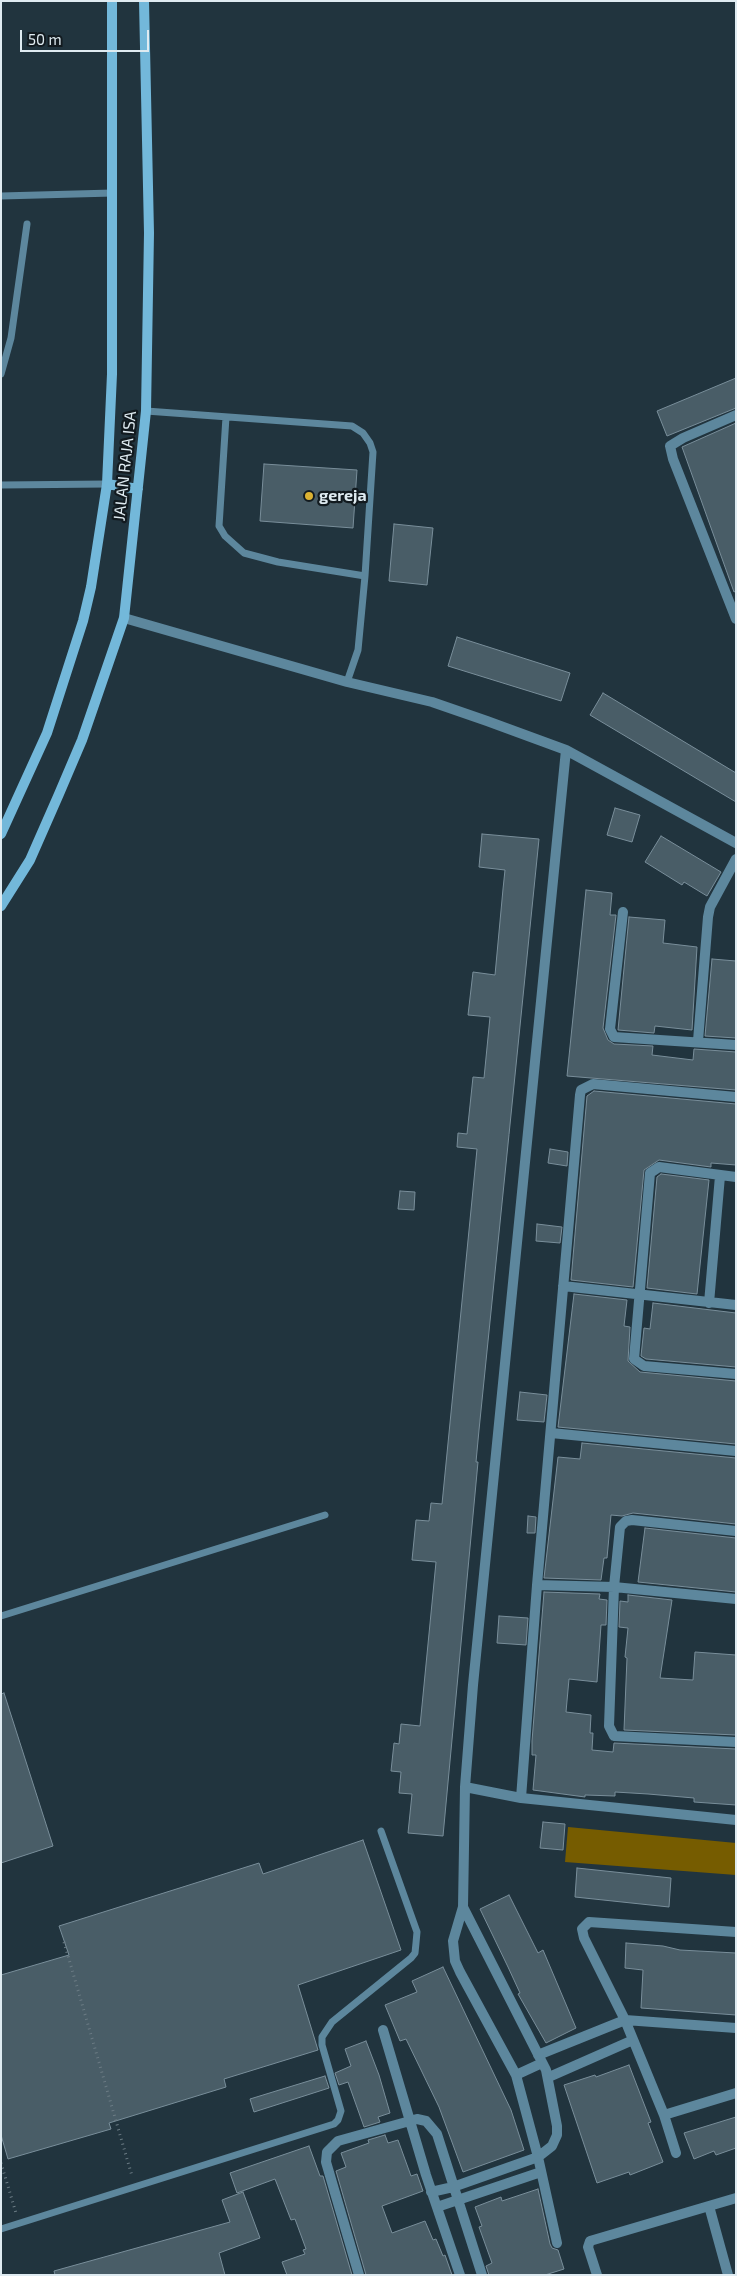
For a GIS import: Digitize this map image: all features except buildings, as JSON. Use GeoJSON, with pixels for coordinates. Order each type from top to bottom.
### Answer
{"type":"FeatureCollection","features":[{"type":"Feature","properties":{"kind":"main road","name":"JALAN RAJA ISA"},"geometry":{"type":"LineString","coordinates":[[1,834],[47,733],[83,622],[91,587],[107,484],[112,374],[112,1]]}},
{"type":"Feature","properties":{"kind":"main road","name":"JALAN RAJA ISA"},"geometry":{"type":"LineString","coordinates":[[1,906],[30,860],[60,794],[82,740],[124,618],[146,411],[149,232],[144,1]]}},
{"type":"Feature","properties":{"kind":"main road"},"geometry":{"type":"LineString","coordinates":[[107,484],[138,489]]}},
{"type":"Feature","properties":{"kind":"street"},"geometry":{"type":"LineString","coordinates":[[736,415],[683,438],[670,446],[673,459],[733,602],[736,619]]}},
{"type":"Feature","properties":{"kind":"street"},"geometry":{"type":"LineString","coordinates":[[124,618],[347,682],[432,702],[566,750],[736,843]]}},
{"type":"Feature","properties":{"kind":"street"},"geometry":{"type":"LineString","coordinates":[[557,2243],[538,2157],[516,2075],[455,1961],[453,1941],[463,1907],[465,1787],[473,1685],[566,750]]}},
{"type":"Feature","properties":{"kind":"street"},"geometry":{"type":"LineString","coordinates":[[698,1041],[710,906],[736,859]]}},
{"type":"Feature","properties":{"kind":"street"},"geometry":{"type":"LineString","coordinates":[[623,912],[610,1029],[612,1034],[618,1038],[698,1041],[736,1045]]}},
{"type":"Feature","properties":{"kind":"street"},"geometry":{"type":"LineString","coordinates":[[521,1798],[537,1585],[581,1090],[593,1084],[736,1097]]}},
{"type":"Feature","properties":{"kind":"street"},"geometry":{"type":"LineString","coordinates":[[736,1177],[659,1167],[650,1173],[634,1359],[638,1364],[644,1366],[736,1374]]}},
{"type":"Feature","properties":{"kind":"street"},"geometry":{"type":"LineString","coordinates":[[709,1303],[720,1176]]}},
{"type":"Feature","properties":{"kind":"street"},"geometry":{"type":"LineString","coordinates":[[563,1286],[736,1305]]}},
{"type":"Feature","properties":{"kind":"street"},"geometry":{"type":"LineString","coordinates":[[551,1433],[736,1451]]}},
{"type":"Feature","properties":{"kind":"street"},"geometry":{"type":"LineString","coordinates":[[736,1531],[626,1521],[620,1527],[614,1587],[609,1726],[614,1736],[736,1742]]}},
{"type":"Feature","properties":{"kind":"street"},"geometry":{"type":"LineString","coordinates":[[537,1585],[614,1587],[736,1599]]}},
{"type":"Feature","properties":{"kind":"street"},"geometry":{"type":"LineString","coordinates":[[465,1787],[521,1798],[736,1820]]}},
{"type":"Feature","properties":{"kind":"street"},"geometry":{"type":"LineString","coordinates":[[431,2192],[454,2187],[538,2157],[552,2146],[557,2135],[558,2126],[548,2077],[463,1907]]}},
{"type":"Feature","properties":{"kind":"street"},"geometry":{"type":"LineString","coordinates":[[676,2153],[664,2115],[633,2040],[584,1938],[582,1930],[584,1925],[589,1922],[600,1922],[736,1932]]}},
{"type":"Feature","properties":{"kind":"street"},"geometry":{"type":"LineString","coordinates":[[516,2075],[540,2059],[624,2020],[736,2028]]}},
{"type":"Feature","properties":{"kind":"street"},"geometry":{"type":"LineString","coordinates":[[383,2030],[431,2192],[460,2275]]}},
{"type":"Feature","properties":{"kind":"street"},"geometry":{"type":"LineString","coordinates":[[548,2077],[633,2040]]}},
{"type":"Feature","properties":{"kind":"street"},"geometry":{"type":"LineString","coordinates":[[664,2115],[736,2093]]}},
{"type":"Feature","properties":{"kind":"street"},"geometry":{"type":"LineString","coordinates":[[358,2275],[326,2162],[327,2152],[338,2141],[409,2120],[422,2119],[426,2121],[436,2134],[482,2275]]}},
{"type":"Feature","properties":{"kind":"street"},"geometry":{"type":"LineString","coordinates":[[437,2207],[541,2172]]}},
{"type":"Feature","properties":{"kind":"street"},"geometry":{"type":"LineString","coordinates":[[597,2275],[588,2247],[590,2241],[736,2198]]}},
{"type":"Feature","properties":{"kind":"street"},"geometry":{"type":"LineString","coordinates":[[709,2206],[728,2275]]}},
{"type":"Feature","properties":{"kind":"lane"},"geometry":{"type":"LineString","coordinates":[[1,196],[113,193]]}},
{"type":"Feature","properties":{"kind":"lane"},"geometry":{"type":"LineString","coordinates":[[1,374],[10,338],[27,224]]}},
{"type":"Feature","properties":{"kind":"lane"},"geometry":{"type":"LineString","coordinates":[[146,411],[352,426],[363,433],[370,443],[373,452],[366,576],[358,650],[347,682]]}},
{"type":"Feature","properties":{"kind":"lane"},"geometry":{"type":"LineString","coordinates":[[226,417],[219,512],[219,526],[224,536],[244,553],[278,562],[366,576]]}},
{"type":"Feature","properties":{"kind":"lane"},"geometry":{"type":"LineString","coordinates":[[1,485],[107,484]]}},
{"type":"Feature","properties":{"kind":"lane"},"geometry":{"type":"LineString","coordinates":[[1,1616],[325,1515]]}},
{"type":"Feature","properties":{"kind":"lane"},"geometry":{"type":"LineString","coordinates":[[1,2229],[334,2124],[338,2120],[341,2111],[322,2037],[332,2022],[368,1995],[415,1953],[417,1932],[381,1831]]}},
{"type":"Feature","properties":{"kind":"path"},"geometry":{"type":"LineString","coordinates":[[64,1942],[134,2186]]}},
{"type":"Feature","properties":{"kind":"path"},"geometry":{"type":"LineString","coordinates":[[1,2163],[20,2223]]}},
{"type":"Feature","properties":{"kind":"shaded area"},"geometry":{"type":"Polygon","coordinates":[[[568,1827],[736,1843],[736,1875],[565,1862],[568,1827]]]}},
{"type":"Feature","properties":{"kind":"place","name":"gereja"},"geometry":{"type":"Point","coordinates":[309,496]}}]}
